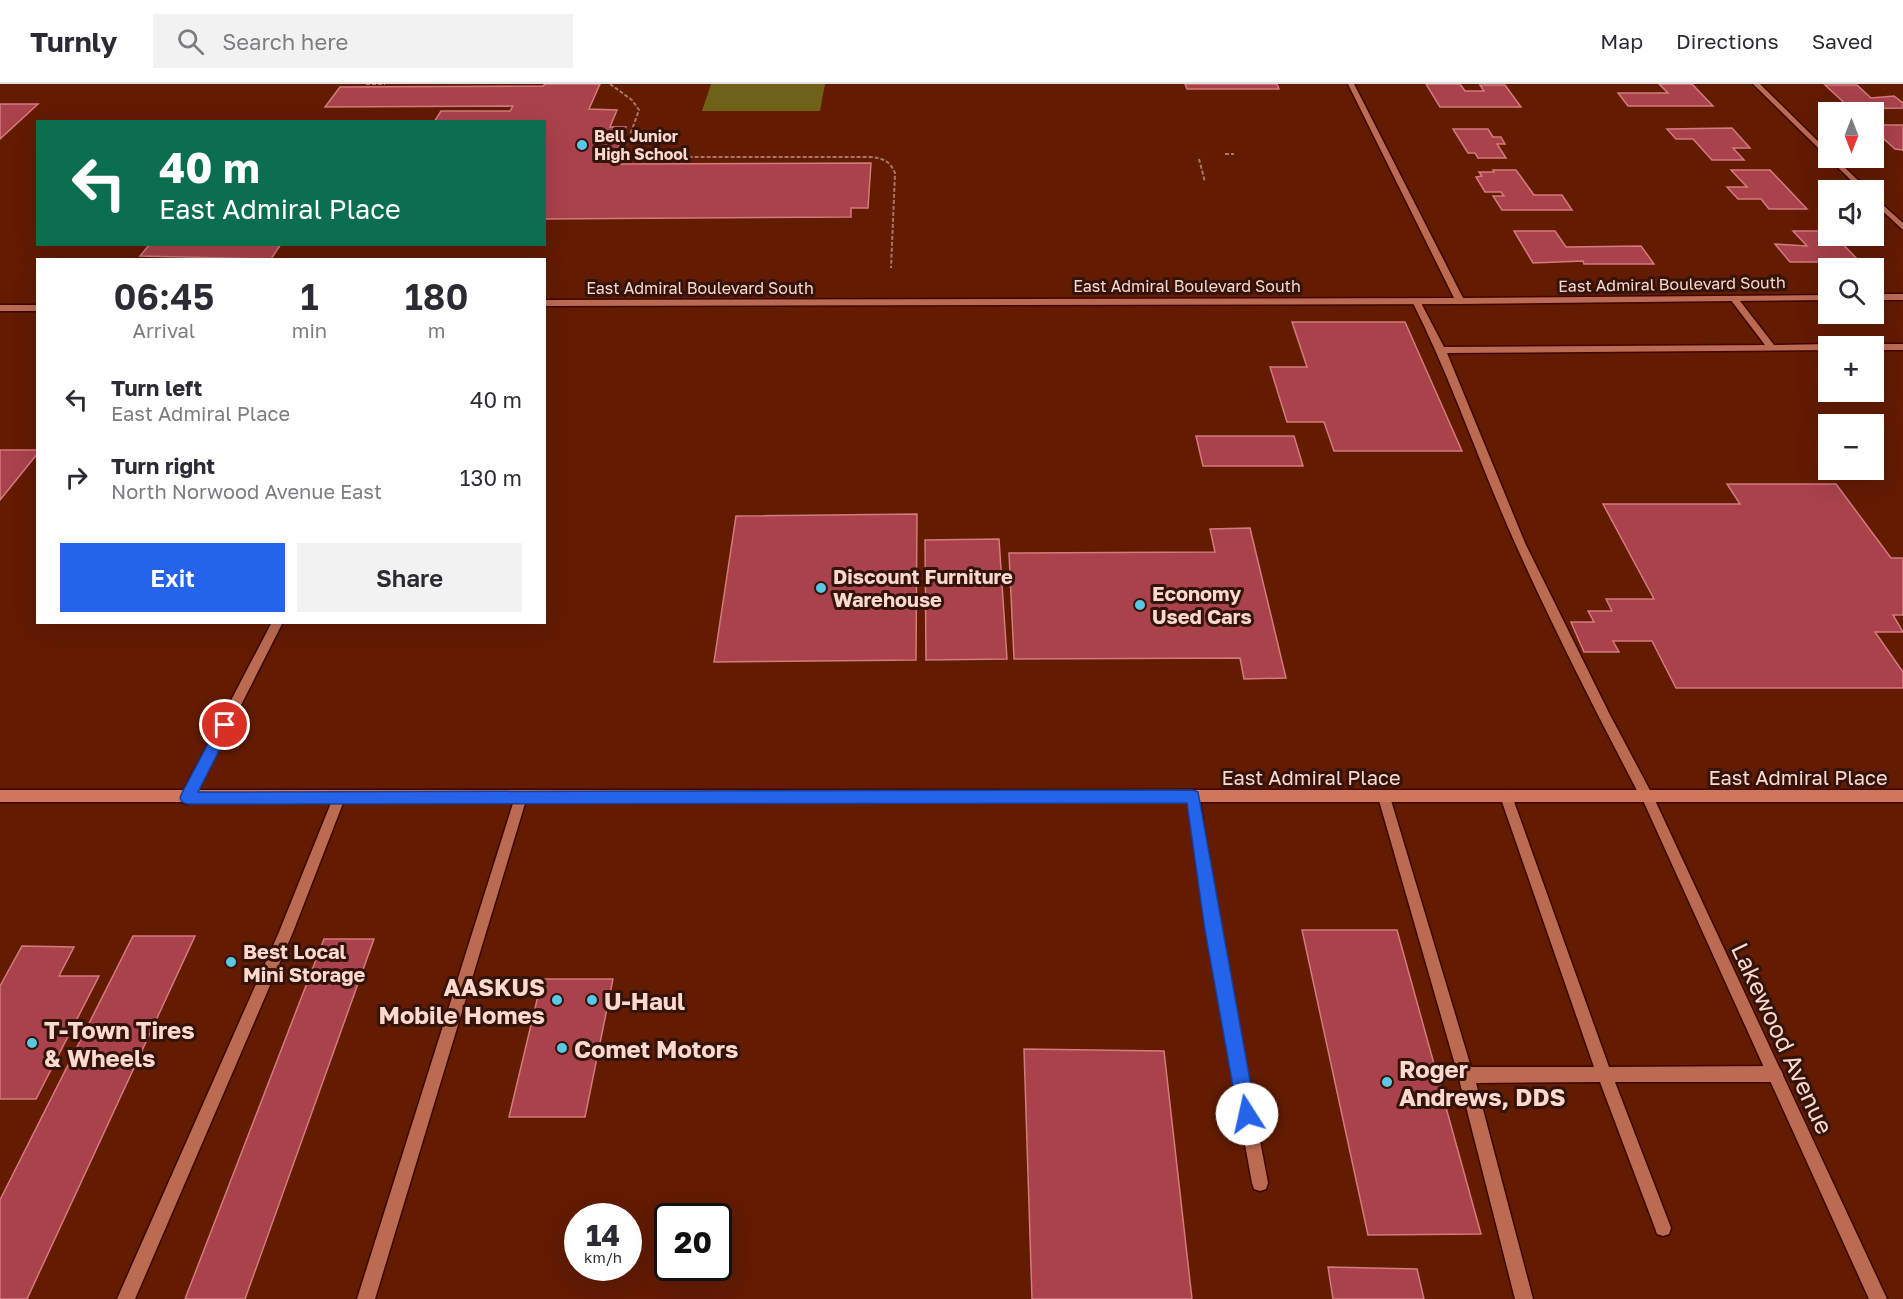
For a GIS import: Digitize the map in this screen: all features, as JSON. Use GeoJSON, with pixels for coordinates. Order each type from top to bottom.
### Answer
{"type":"FeatureCollection","features":[{"type":"Feature","properties":{"kind":"main road","name":"East Admiral Place"},"geometry":{"type":"LineString","coordinates":[[0,796],[339,798],[1903,796]]}},
{"type":"Feature","properties":{"kind":"street"},"geometry":{"type":"LineString","coordinates":[[1351,84],[1460,301]]}},
{"type":"Feature","properties":{"kind":"street"},"geometry":{"type":"LineString","coordinates":[[1756,84],[1818,144]]}},
{"type":"Feature","properties":{"kind":"street"},"geometry":{"type":"LineString","coordinates":[[1842,168],[1854,180]]}},
{"type":"Feature","properties":{"kind":"street"},"geometry":{"type":"LineString","coordinates":[[1884,209],[1903,228]]}},
{"type":"Feature","properties":{"kind":"street"},"geometry":{"type":"LineString","coordinates":[[1884,297],[1903,297]]}},
{"type":"Feature","properties":{"kind":"street"},"geometry":{"type":"LineString","coordinates":[[1734,298],[1772,348]]}},
{"type":"Feature","properties":{"kind":"street","name":"East Admiral Boulevard South"},"geometry":{"type":"LineString","coordinates":[[546,303],[1416,302],[1818,298]]}},
{"type":"Feature","properties":{"kind":"street","name":"Lakewood Avenue"},"geometry":{"type":"LineString","coordinates":[[1416,302],[1441,350],[1525,554],[1595,698],[1647,796],[1878,1299]]}},
{"type":"Feature","properties":{"kind":"street"},"geometry":{"type":"LineString","coordinates":[[0,308],[36,308]]}},
{"type":"Feature","properties":{"kind":"street"},"geometry":{"type":"LineString","coordinates":[[1441,350],[1818,347]]}},
{"type":"Feature","properties":{"kind":"street"},"geometry":{"type":"LineString","coordinates":[[1884,347],[1903,347]]}},
{"type":"Feature","properties":{"kind":"street"},"geometry":{"type":"LineString","coordinates":[[187,798],[277,624]]}},
{"type":"Feature","properties":{"kind":"street"},"geometry":{"type":"LineString","coordinates":[[1193,796],[1213,930],[1260,1184]]}},
{"type":"Feature","properties":{"kind":"street"},"geometry":{"type":"LineString","coordinates":[[1506,796],[1604,1073],[1662,1228]]}},
{"type":"Feature","properties":{"kind":"street"},"geometry":{"type":"LineString","coordinates":[[366,1299],[521,797]]}},
{"type":"Feature","properties":{"kind":"street"},"geometry":{"type":"LineString","coordinates":[[1384,797],[1466,1075],[1524,1299]]}},
{"type":"Feature","properties":{"kind":"street"},"geometry":{"type":"LineString","coordinates":[[126,1299],[286,932],[339,798]]}},
{"type":"Feature","properties":{"kind":"street"},"geometry":{"type":"LineString","coordinates":[[1466,1075],[1775,1074]]}},
{"type":"Feature","properties":{"kind":"path"},"geometry":{"type":"LineString","coordinates":[[366,84],[385,84]]}},
{"type":"Feature","properties":{"kind":"path"},"geometry":{"type":"LineString","coordinates":[[610,84],[632,99],[639,110],[622,158],[870,157],[880,158],[891,164],[894,168],[891,268]]}},
{"type":"Feature","properties":{"kind":"path"},"geometry":{"type":"LineString","coordinates":[[1225,154],[1234,154]]}},
{"type":"Feature","properties":{"kind":"path"},"geometry":{"type":"LineString","coordinates":[[1199,159],[1206,182]]}},
{"type":"Feature","properties":{"kind":"shaded area"},"geometry":{"type":"Polygon","coordinates":[[[711,84],[825,84],[820,111],[702,111],[711,84]]]}},
{"type":"Feature","properties":{"kind":"building","name":"Bell Junior High School"},"geometry":{"type":"Polygon","coordinates":[[[545,84],[600,84],[589,109],[617,110],[610,127],[626,127],[612,164],[871,163],[868,208],[851,208],[851,217],[546,219],[546,120],[435,120],[441,111],[510,111],[513,106],[325,107],[340,87],[543,86],[545,84]]]}},
{"type":"Feature","properties":{"kind":"building"},"geometry":{"type":"Polygon","coordinates":[[[1185,84],[1277,84],[1279,89],[1187,89],[1185,84]]]}},
{"type":"Feature","properties":{"kind":"building"},"geometry":{"type":"Polygon","coordinates":[[[1426,84],[1460,84],[1465,91],[1484,91],[1480,85],[1505,85],[1521,107],[1440,107],[1426,84]]]}},
{"type":"Feature","properties":{"kind":"building"},"geometry":{"type":"Polygon","coordinates":[[[1659,84],[1692,84],[1713,106],[1628,106],[1618,93],[1668,93],[1659,84]]]}},
{"type":"Feature","properties":{"kind":"building"},"geometry":{"type":"Polygon","coordinates":[[[1825,85],[1857,85],[1871,98],[1894,96],[1903,103],[1903,108],[1884,108],[1884,102],[1843,102],[1825,85]]]}},
{"type":"Feature","properties":{"kind":"building"},"geometry":{"type":"Polygon","coordinates":[[[0,104],[38,104],[0,139],[0,104]]]}},
{"type":"Feature","properties":{"kind":"building"},"geometry":{"type":"Polygon","coordinates":[[[1884,125],[1903,125],[1903,150],[1895,149],[1884,139],[1884,125]]]}},
{"type":"Feature","properties":{"kind":"building"},"geometry":{"type":"Polygon","coordinates":[[[1732,128],[1750,148],[1733,148],[1744,160],[1712,160],[1693,139],[1676,139],[1667,129],[1732,128]]]}},
{"type":"Feature","properties":{"kind":"building"},"geometry":{"type":"Polygon","coordinates":[[[1453,129],[1488,129],[1493,137],[1501,137],[1505,144],[1497,144],[1506,158],[1478,158],[1475,153],[1468,153],[1453,129]]]}},
{"type":"Feature","properties":{"kind":"building"},"geometry":{"type":"Polygon","coordinates":[[[1493,170],[1516,170],[1534,195],[1562,195],[1572,210],[1502,210],[1493,196],[1504,196],[1501,192],[1485,192],[1476,177],[1482,176],[1479,172],[1494,172],[1493,170]]]}},
{"type":"Feature","properties":{"kind":"building"},"geometry":{"type":"Polygon","coordinates":[[[1731,170],[1770,170],[1807,209],[1769,209],[1761,199],[1738,199],[1727,187],[1747,187],[1731,170]]]}},
{"type":"Feature","properties":{"kind":"building"},"geometry":{"type":"Polygon","coordinates":[[[1514,231],[1555,231],[1566,247],[1641,246],[1654,264],[1584,264],[1583,261],[1533,263],[1514,231]]]}},
{"type":"Feature","properties":{"kind":"building"},"geometry":{"type":"Polygon","coordinates":[[[1793,231],[1818,231],[1818,246],[1845,246],[1856,258],[1818,258],[1818,262],[1790,262],[1775,244],[1807,246],[1793,231]]]}},
{"type":"Feature","properties":{"kind":"building"},"geometry":{"type":"Polygon","coordinates":[[[148,246],[280,246],[272,258],[140,256],[148,246]]]}},
{"type":"Feature","properties":{"kind":"building"},"geometry":{"type":"Polygon","coordinates":[[[1292,322],[1405,322],[1462,451],[1334,451],[1324,422],[1287,422],[1270,367],[1307,367],[1292,322]]]}},
{"type":"Feature","properties":{"kind":"building"},"geometry":{"type":"Polygon","coordinates":[[[1196,436],[1294,436],[1303,466],[1203,466],[1196,436]]]}},
{"type":"Feature","properties":{"kind":"building"},"geometry":{"type":"Polygon","coordinates":[[[0,450],[36,450],[36,455],[0,500],[0,450]]]}},
{"type":"Feature","properties":{"kind":"building"},"geometry":{"type":"Polygon","coordinates":[[[1727,484],[1836,484],[1891,558],[1903,558],[1903,615],[1893,615],[1903,632],[1875,632],[1903,672],[1903,688],[1676,688],[1652,641],[1613,641],[1619,652],[1584,652],[1571,622],[1594,622],[1588,611],[1612,611],[1606,599],[1654,599],[1603,504],[1740,504],[1727,484]]]}},
{"type":"Feature","properties":{"kind":"building","name":"Discount Furniture Warehouse"},"geometry":{"type":"Polygon","coordinates":[[[917,514],[916,660],[714,662],[736,516],[917,514]]]}},
{"type":"Feature","properties":{"kind":"building","name":"Economy Used Cars"},"geometry":{"type":"Polygon","coordinates":[[[1250,528],[1286,678],[1244,679],[1240,658],[1014,659],[1009,553],[1215,552],[1210,529],[1250,528]]]}},
{"type":"Feature","properties":{"kind":"building"},"geometry":{"type":"Polygon","coordinates":[[[999,539],[1007,659],[926,660],[925,540],[999,539]]]}},
{"type":"Feature","properties":{"kind":"building","name":"Roger Andrews, DDS"},"geometry":{"type":"Polygon","coordinates":[[[1302,930],[1397,930],[1481,1234],[1368,1235],[1302,930]]]}},
{"type":"Feature","properties":{"kind":"building"},"geometry":{"type":"Polygon","coordinates":[[[133,936],[195,936],[27,1299],[0,1299],[0,1200],[133,936]]]}},
{"type":"Feature","properties":{"kind":"building"},"geometry":{"type":"Polygon","coordinates":[[[324,939],[374,939],[245,1299],[185,1299],[324,939]]]}},
{"type":"Feature","properties":{"kind":"building","name":"T-Town Tires & Wheels"},"geometry":{"type":"Polygon","coordinates":[[[22,946],[74,947],[59,976],[99,976],[36,1099],[0,1099],[0,986],[22,946]]]}},
{"type":"Feature","properties":{"kind":"building","name":"Comet Motors"},"geometry":{"type":"Polygon","coordinates":[[[542,979],[613,979],[585,1117],[509,1117],[542,979]]]}},
{"type":"Feature","properties":{"kind":"building"},"geometry":{"type":"Polygon","coordinates":[[[1024,1049],[1164,1051],[1192,1299],[1032,1299],[1024,1049]]]}},
{"type":"Feature","properties":{"kind":"building"},"geometry":{"type":"Polygon","coordinates":[[[1328,1267],[1417,1269],[1424,1299],[1333,1299],[1328,1267]]]}},
{"type":"Feature","properties":{"kind":"place","name":"Bell Junior High School"},"geometry":{"type":"Point","coordinates":[582,145]}},
{"type":"Feature","properties":{"kind":"place","name":"Discount Furniture Warehouse"},"geometry":{"type":"Point","coordinates":[821,588]}},
{"type":"Feature","properties":{"kind":"place","name":"Economy Used Cars"},"geometry":{"type":"Point","coordinates":[1140,605]}},
{"type":"Feature","properties":{"kind":"place","name":"Best Local Mini Storage"},"geometry":{"type":"Point","coordinates":[231,962]}},
{"type":"Feature","properties":{"kind":"place","name":"AASKUS Mobile Homes"},"geometry":{"type":"Point","coordinates":[557,1000]}},
{"type":"Feature","properties":{"kind":"place","name":"U-Haul"},"geometry":{"type":"Point","coordinates":[592,1000]}},
{"type":"Feature","properties":{"kind":"place","name":"T-Town Tires & Wheels"},"geometry":{"type":"Point","coordinates":[32,1043]}},
{"type":"Feature","properties":{"kind":"place","name":"Comet Motors"},"geometry":{"type":"Point","coordinates":[562,1048]}},
{"type":"Feature","properties":{"kind":"place","name":"Roger Andrews, DDS"},"geometry":{"type":"Point","coordinates":[1387,1082]}},
{"type":"Feature","properties":{"kind":"route"},"geometry":{"type":"LineString","coordinates":[[225,725],[187,798],[1193,796],[1213,930],[1247,1114]]}}]}
